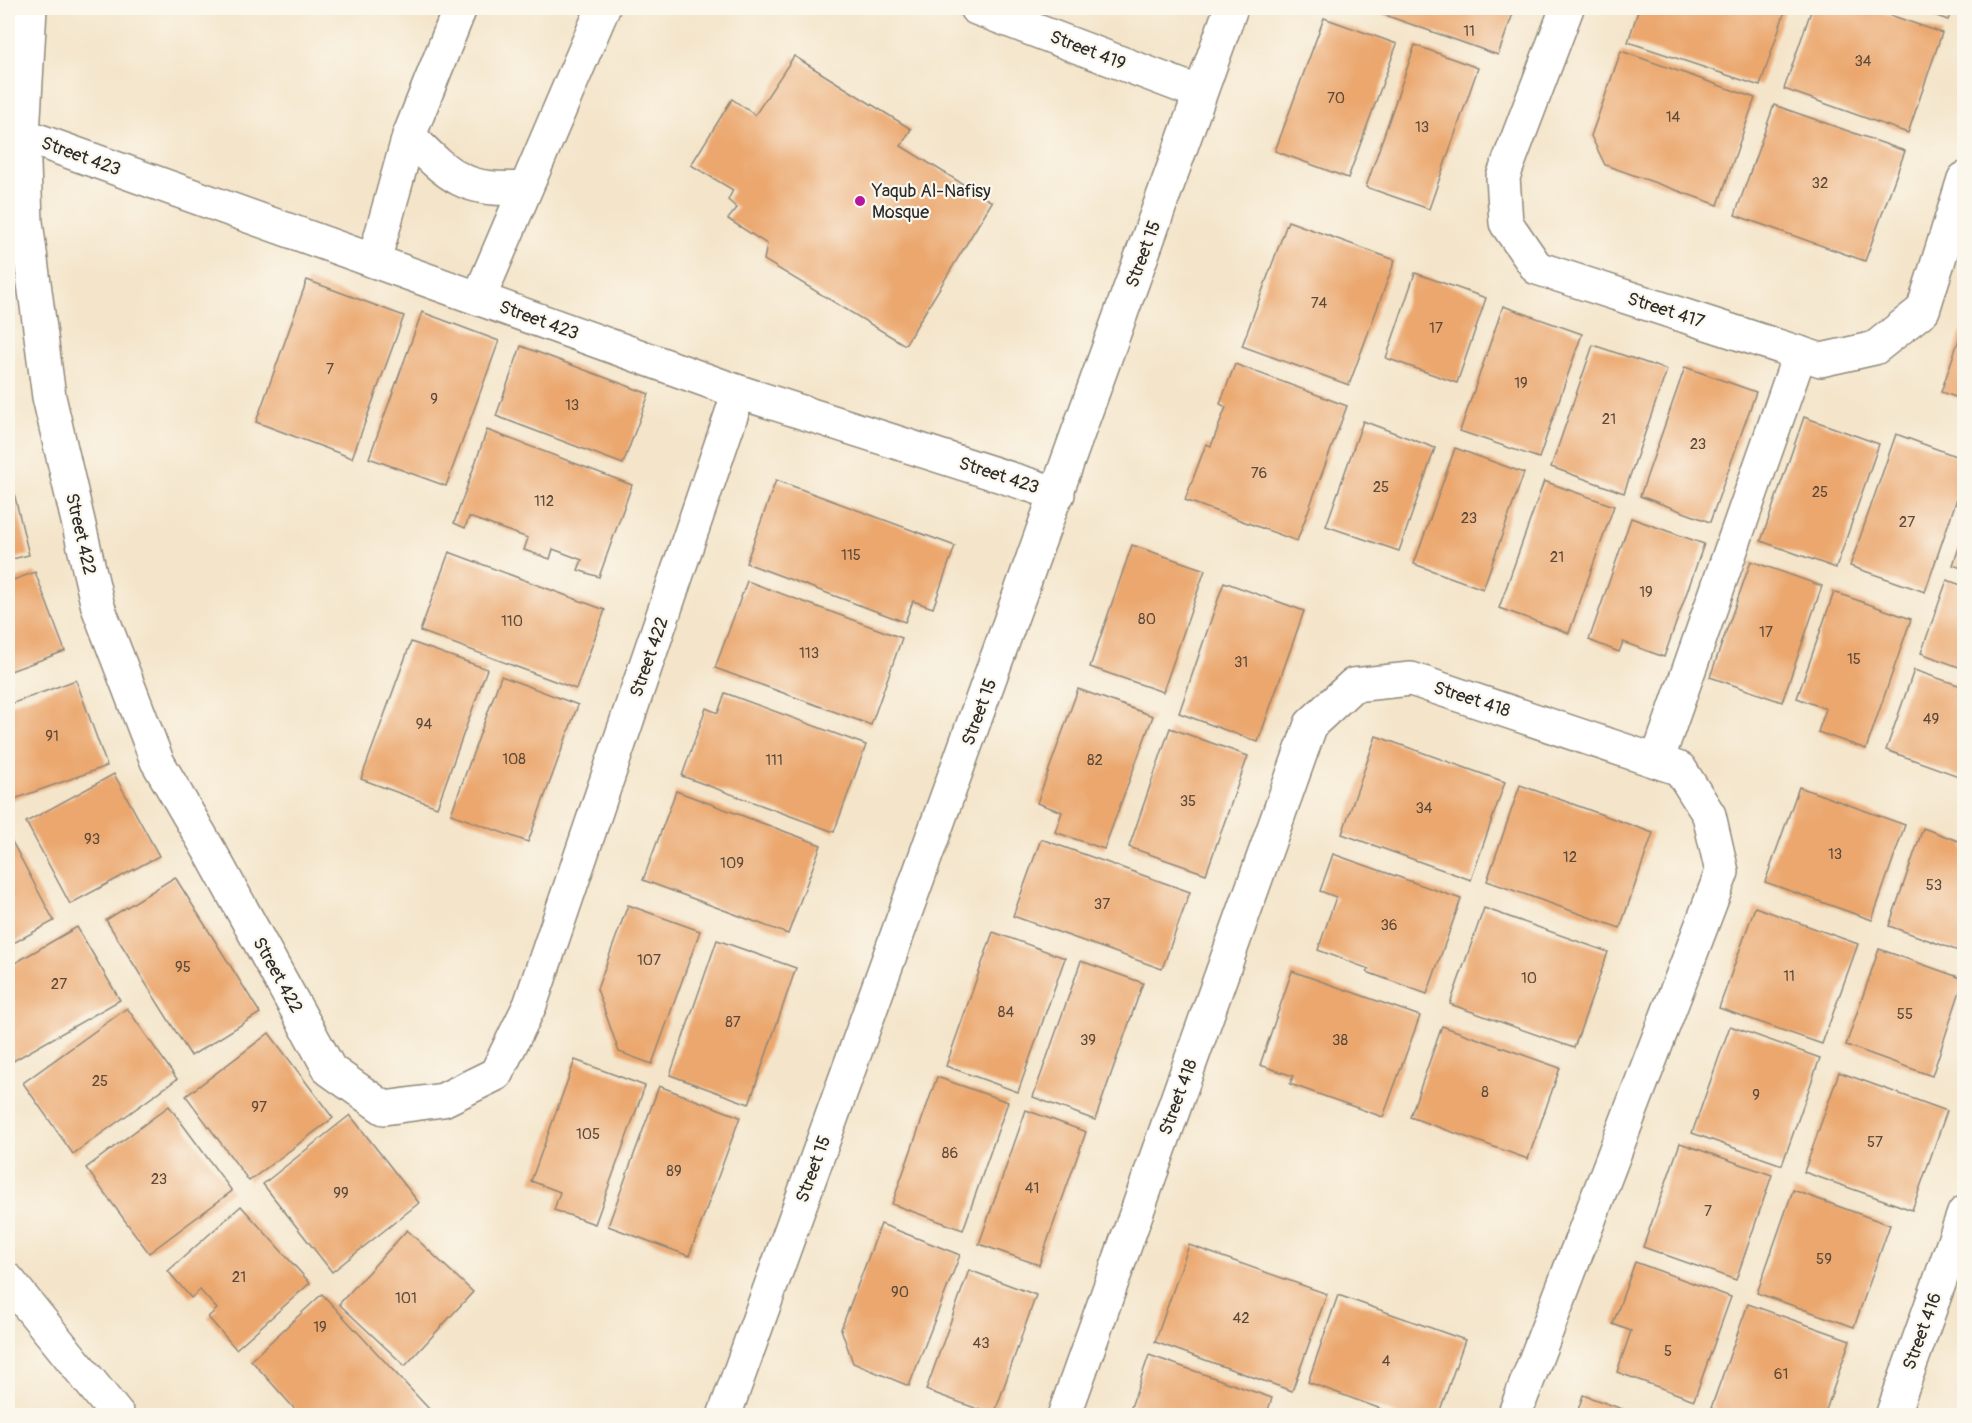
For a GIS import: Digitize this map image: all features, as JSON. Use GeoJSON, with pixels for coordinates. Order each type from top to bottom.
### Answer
{"type":"FeatureCollection","features":[{"type":"Feature","properties":{"kind":"street","name":"Street 422"},"geometry":{"type":"LineString","coordinates":[[30,8],[24,135],[26,222],[49,398],[98,607],[157,761],[213,857],[330,1070],[384,1108],[443,1100],[496,1074],[525,1015],[739,392]]}},
{"type":"Feature","properties":{"kind":"street"},"geometry":{"type":"LineString","coordinates":[[374,261],[409,136],[460,8]]}},
{"type":"Feature","properties":{"kind":"street"},"geometry":{"type":"LineString","coordinates":[[479,298],[603,8]]}},
{"type":"Feature","properties":{"kind":"street","name":"Street 419"},"geometry":{"type":"LineString","coordinates":[[976,8],[1200,93]]}},
{"type":"Feature","properties":{"kind":"street","name":"Street 15"},"geometry":{"type":"LineString","coordinates":[[724,1416],[1058,494],[1231,8]]}},
{"type":"Feature","properties":{"kind":"street","name":"Street 417"},"geometry":{"type":"LineString","coordinates":[[1567,8],[1503,177],[1506,223],[1537,268],[1821,360],[1875,348],[1923,310],[1965,178]]}},
{"type":"Feature","properties":{"kind":"street","name":"Street 423"},"geometry":{"type":"LineString","coordinates":[[24,135],[739,392],[1058,494]]}},
{"type":"Feature","properties":{"kind":"street"},"geometry":{"type":"LineString","coordinates":[[409,136],[443,171],[473,187],[525,188]]}},
{"type":"Feature","properties":{"kind":"street"},"geometry":{"type":"LineString","coordinates":[[1657,761],[1800,353]]}},
{"type":"Feature","properties":{"kind":"street","name":"Street 418"},"geometry":{"type":"LineString","coordinates":[[1064,1416],[1311,724],[1353,685],[1411,679],[1680,769],[1709,815],[1722,872],[1514,1416]]}},
{"type":"Feature","properties":{"kind":"street","name":"Street 416"},"geometry":{"type":"LineString","coordinates":[[1892,1416],[1965,1213]]}},
{"type":"Feature","properties":{"kind":"street"},"geometry":{"type":"LineString","coordinates":[[8,1280],[118,1416]]}},
{"type":"Feature","properties":{"kind":"building"},"geometry":{"type":"Polygon","coordinates":[[[1365,8],[1515,8],[1498,55],[1365,8]]]}},
{"type":"Feature","properties":{"kind":"building"},"geometry":{"type":"Polygon","coordinates":[[[1639,8],[1786,8],[1760,86],[1628,42],[1639,8]]]}},
{"type":"Feature","properties":{"kind":"building"},"geometry":{"type":"Polygon","coordinates":[[[1812,8],[1870,8],[1942,33],[1908,133],[1784,89],[1812,8]]]}},
{"type":"Feature","properties":{"kind":"building"},"geometry":{"type":"Polygon","coordinates":[[[1914,8],[1953,8],[1948,20],[1914,8]]]}},
{"type":"Feature","properties":{"kind":"building"},"geometry":{"type":"Polygon","coordinates":[[[1324,18],[1397,44],[1348,178],[1275,151],[1324,18]]]}},
{"type":"Feature","properties":{"kind":"building"},"geometry":{"type":"Polygon","coordinates":[[[1415,45],[1478,68],[1429,209],[1366,187],[1415,45]]]}},
{"type":"Feature","properties":{"kind":"building"},"geometry":{"type":"Polygon","coordinates":[[[1621,51],[1755,98],[1718,205],[1605,165],[1591,136],[1621,51]]]}},
{"type":"Feature","properties":{"kind":"building","name":"Yaqub Al-Nafisy Mosque"},"geometry":{"type":"Polygon","coordinates":[[[794,56],[911,129],[901,146],[992,202],[905,345],[764,260],[767,244],[728,219],[737,208],[728,200],[733,190],[691,165],[732,99],[755,115],[794,56]]]}},
{"type":"Feature","properties":{"kind":"building"},"geometry":{"type":"Polygon","coordinates":[[[1774,105],[1905,151],[1865,261],[1735,215],[1774,105]]]}},
{"type":"Feature","properties":{"kind":"building"},"geometry":{"type":"Polygon","coordinates":[[[1288,221],[1395,260],[1349,385],[1242,346],[1288,221]]]}},
{"type":"Feature","properties":{"kind":"building"},"geometry":{"type":"Polygon","coordinates":[[[1415,273],[1486,298],[1457,383],[1386,358],[1415,273]]]}},
{"type":"Feature","properties":{"kind":"building"},"geometry":{"type":"Polygon","coordinates":[[[307,280],[404,316],[352,458],[256,422],[307,280]]]}},
{"type":"Feature","properties":{"kind":"building"},"geometry":{"type":"Polygon","coordinates":[[[1503,306],[1582,334],[1539,458],[1460,431],[1503,306]]]}},
{"type":"Feature","properties":{"kind":"building"},"geometry":{"type":"Polygon","coordinates":[[[422,312],[499,341],[446,486],[369,458],[422,312]]]}},
{"type":"Feature","properties":{"kind":"building"},"geometry":{"type":"Polygon","coordinates":[[[1964,324],[1964,400],[1941,392],[1964,324]]]}},
{"type":"Feature","properties":{"kind":"building"},"geometry":{"type":"Polygon","coordinates":[[[1593,345],[1667,370],[1624,493],[1551,467],[1593,345]]]}},
{"type":"Feature","properties":{"kind":"building"},"geometry":{"type":"Polygon","coordinates":[[[521,346],[649,394],[623,464],[496,416],[521,346]]]}},
{"type":"Feature","properties":{"kind":"building"},"geometry":{"type":"Polygon","coordinates":[[[1235,364],[1347,406],[1297,541],[1185,500],[1206,444],[1211,446],[1226,407],[1220,404],[1235,364]]]}},
{"type":"Feature","properties":{"kind":"building"},"geometry":{"type":"Polygon","coordinates":[[[1685,367],[1756,392],[1710,522],[1640,496],[1685,367]]]}},
{"type":"Feature","properties":{"kind":"building"},"geometry":{"type":"Polygon","coordinates":[[[1804,417],[1879,444],[1836,568],[1761,541],[1804,417]]]}},
{"type":"Feature","properties":{"kind":"building"},"geometry":{"type":"Polygon","coordinates":[[[1363,421],[1435,448],[1399,551],[1326,526],[1363,421]]]}},
{"type":"Feature","properties":{"kind":"building"},"geometry":{"type":"Polygon","coordinates":[[[487,430],[632,485],[599,577],[578,570],[582,560],[553,549],[550,559],[524,550],[528,538],[469,517],[465,528],[454,523],[487,430]]]}},
{"type":"Feature","properties":{"kind":"building"},"geometry":{"type":"Polygon","coordinates":[[[1896,434],[1964,459],[1964,478],[1925,592],[1850,566],[1896,434]]]}},
{"type":"Feature","properties":{"kind":"building"},"geometry":{"type":"Polygon","coordinates":[[[1455,448],[1524,473],[1483,589],[1414,564],[1455,448]]]}},
{"type":"Feature","properties":{"kind":"building"},"geometry":{"type":"Polygon","coordinates":[[[8,468],[29,555],[8,560],[8,468]]]}},
{"type":"Feature","properties":{"kind":"building"},"geometry":{"type":"Polygon","coordinates":[[[776,480],[955,546],[933,608],[913,601],[905,622],[746,563],[776,480]]]}},
{"type":"Feature","properties":{"kind":"building"},"geometry":{"type":"Polygon","coordinates":[[[1544,481],[1614,506],[1569,633],[1499,608],[1544,481]]]}},
{"type":"Feature","properties":{"kind":"building"},"geometry":{"type":"Polygon","coordinates":[[[1631,518],[1704,544],[1664,657],[1623,642],[1619,652],[1589,640],[1631,518]]]}},
{"type":"Feature","properties":{"kind":"building"},"geometry":{"type":"Polygon","coordinates":[[[1964,533],[1964,569],[1953,565],[1964,533]]]}},
{"type":"Feature","properties":{"kind":"building"},"geometry":{"type":"Polygon","coordinates":[[[1132,545],[1205,570],[1163,692],[1090,667],[1132,545]]]}},
{"type":"Feature","properties":{"kind":"building"},"geometry":{"type":"Polygon","coordinates":[[[449,552],[605,610],[576,689],[420,631],[449,552]]]}},
{"type":"Feature","properties":{"kind":"building"},"geometry":{"type":"Polygon","coordinates":[[[1751,561],[1822,586],[1782,702],[1710,677],[1751,561]]]}},
{"type":"Feature","properties":{"kind":"building"},"geometry":{"type":"Polygon","coordinates":[[[35,572],[65,651],[8,672],[8,582],[35,572]]]}},
{"type":"Feature","properties":{"kind":"building"},"geometry":{"type":"Polygon","coordinates":[[[1947,580],[1964,586],[1964,669],[1921,653],[1947,580]]]}},
{"type":"Feature","properties":{"kind":"building"},"geometry":{"type":"Polygon","coordinates":[[[747,581],[902,638],[871,725],[715,668],[747,581]]]}},
{"type":"Feature","properties":{"kind":"building"},"geometry":{"type":"Polygon","coordinates":[[[1224,582],[1304,611],[1258,742],[1179,713],[1224,582]]]}},
{"type":"Feature","properties":{"kind":"building"},"geometry":{"type":"Polygon","coordinates":[[[1834,592],[1911,619],[1866,749],[1818,732],[1826,709],[1797,698],[1834,592]]]}},
{"type":"Feature","properties":{"kind":"building"},"geometry":{"type":"Polygon","coordinates":[[[411,642],[487,669],[437,807],[361,779],[411,642]]]}},
{"type":"Feature","properties":{"kind":"building"},"geometry":{"type":"Polygon","coordinates":[[[1914,670],[1964,687],[1964,778],[1886,750],[1914,670]]]}},
{"type":"Feature","properties":{"kind":"building"},"geometry":{"type":"Polygon","coordinates":[[[501,676],[578,705],[528,842],[451,814],[501,676]]]}},
{"type":"Feature","properties":{"kind":"building"},"geometry":{"type":"Polygon","coordinates":[[[76,680],[107,766],[9,801],[8,705],[76,680]]]}},
{"type":"Feature","properties":{"kind":"building"},"geometry":{"type":"Polygon","coordinates":[[[1078,689],[1153,716],[1104,849],[1055,832],[1062,812],[1037,803],[1078,689]]]}},
{"type":"Feature","properties":{"kind":"building"},"geometry":{"type":"Polygon","coordinates":[[[725,693],[866,745],[834,832],[682,776],[706,708],[718,713],[725,693]]]}},
{"type":"Feature","properties":{"kind":"building"},"geometry":{"type":"Polygon","coordinates":[[[1170,728],[1248,756],[1206,874],[1129,847],[1170,728]]]}},
{"type":"Feature","properties":{"kind":"building"},"geometry":{"type":"Polygon","coordinates":[[[1376,736],[1505,782],[1471,880],[1342,834],[1376,736]]]}},
{"type":"Feature","properties":{"kind":"building"},"geometry":{"type":"Polygon","coordinates":[[[114,774],[159,856],[70,904],[26,822],[114,774]]]}},
{"type":"Feature","properties":{"kind":"building"},"geometry":{"type":"Polygon","coordinates":[[[1520,785],[1653,833],[1620,928],[1487,881],[1520,785]]]}},
{"type":"Feature","properties":{"kind":"building"},"geometry":{"type":"Polygon","coordinates":[[[1799,787],[1905,825],[1872,920],[1765,882],[1799,787]]]}},
{"type":"Feature","properties":{"kind":"building"},"geometry":{"type":"Polygon","coordinates":[[[676,791],[821,845],[788,934],[643,880],[676,791]]]}},
{"type":"Feature","properties":{"kind":"building"},"geometry":{"type":"Polygon","coordinates":[[[1923,828],[1964,843],[1964,953],[1889,926],[1923,828]]]}},
{"type":"Feature","properties":{"kind":"building"},"geometry":{"type":"Polygon","coordinates":[[[8,834],[54,921],[8,946],[8,834]]]}},
{"type":"Feature","properties":{"kind":"building"},"geometry":{"type":"Polygon","coordinates":[[[1041,839],[1190,892],[1162,969],[1013,916],[1041,839]]]}},
{"type":"Feature","properties":{"kind":"building"},"geometry":{"type":"Polygon","coordinates":[[[1333,854],[1461,899],[1427,994],[1367,972],[1369,969],[1318,950],[1336,897],[1320,891],[1333,854]]]}},
{"type":"Feature","properties":{"kind":"building"},"geometry":{"type":"Polygon","coordinates":[[[175,877],[260,1013],[191,1056],[106,920],[175,877]]]}},
{"type":"Feature","properties":{"kind":"building"},"geometry":{"type":"Polygon","coordinates":[[[628,905],[700,931],[652,1064],[619,1052],[597,989],[628,905]]]}},
{"type":"Feature","properties":{"kind":"building"},"geometry":{"type":"Polygon","coordinates":[[[1755,907],[1858,944],[1822,1044],[1719,1008],[1755,907]]]}},
{"type":"Feature","properties":{"kind":"building"},"geometry":{"type":"Polygon","coordinates":[[[1484,908],[1608,952],[1574,1048],[1450,1004],[1484,908]]]}},
{"type":"Feature","properties":{"kind":"building"},"geometry":{"type":"Polygon","coordinates":[[[77,927],[120,1000],[8,1064],[8,967],[77,927]]]}},
{"type":"Feature","properties":{"kind":"building"},"geometry":{"type":"Polygon","coordinates":[[[993,932],[1065,958],[1018,1092],[946,1066],[993,932]]]}},
{"type":"Feature","properties":{"kind":"building"},"geometry":{"type":"Polygon","coordinates":[[[717,940],[796,968],[749,1104],[670,1075],[717,940]]]}},
{"type":"Feature","properties":{"kind":"building"},"geometry":{"type":"Polygon","coordinates":[[[1879,949],[1964,979],[1932,1076],[1846,1045],[1879,949]]]}},
{"type":"Feature","properties":{"kind":"building"},"geometry":{"type":"Polygon","coordinates":[[[1081,961],[1143,983],[1095,1120],[1033,1097],[1081,961]]]}},
{"type":"Feature","properties":{"kind":"building"},"geometry":{"type":"Polygon","coordinates":[[[1292,971],[1420,1016],[1383,1117],[1290,1084],[1293,1076],[1260,1065],[1292,971]]]}},
{"type":"Feature","properties":{"kind":"building"},"geometry":{"type":"Polygon","coordinates":[[[127,1008],[177,1079],[73,1154],[23,1083],[127,1008]]]}},
{"type":"Feature","properties":{"kind":"building"},"geometry":{"type":"Polygon","coordinates":[[[1442,1026],[1560,1068],[1528,1159],[1410,1117],[1442,1026]]]}},
{"type":"Feature","properties":{"kind":"building"},"geometry":{"type":"Polygon","coordinates":[[[1730,1026],[1820,1058],[1782,1165],[1692,1133],[1730,1026]]]}},
{"type":"Feature","properties":{"kind":"building"},"geometry":{"type":"Polygon","coordinates":[[[269,1033],[333,1118],[249,1181],[186,1096],[269,1033]]]}},
{"type":"Feature","properties":{"kind":"building"},"geometry":{"type":"Polygon","coordinates":[[[575,1060],[645,1086],[595,1224],[554,1210],[560,1192],[531,1181],[575,1060]]]}},
{"type":"Feature","properties":{"kind":"building"},"geometry":{"type":"Polygon","coordinates":[[[1839,1072],[1947,1111],[1912,1210],[1804,1172],[1839,1072]]]}},
{"type":"Feature","properties":{"kind":"building"},"geometry":{"type":"Polygon","coordinates":[[[937,1077],[1008,1102],[963,1230],[892,1204],[937,1077]]]}},
{"type":"Feature","properties":{"kind":"building"},"geometry":{"type":"Polygon","coordinates":[[[659,1086],[740,1117],[689,1256],[608,1226],[659,1086]]]}},
{"type":"Feature","properties":{"kind":"building"},"geometry":{"type":"Polygon","coordinates":[[[169,1106],[232,1191],[149,1253],[86,1168],[169,1106]]]}},
{"type":"Feature","properties":{"kind":"building"},"geometry":{"type":"Polygon","coordinates":[[[1026,1110],[1086,1132],[1039,1265],[979,1244],[1026,1110]]]}},
{"type":"Feature","properties":{"kind":"building"},"geometry":{"type":"Polygon","coordinates":[[[350,1115],[419,1203],[332,1272],[263,1184],[350,1115]]]}},
{"type":"Feature","properties":{"kind":"building"},"geometry":{"type":"Polygon","coordinates":[[[1680,1143],[1772,1175],[1736,1280],[1643,1247],[1680,1143]]]}},
{"type":"Feature","properties":{"kind":"building"},"geometry":{"type":"Polygon","coordinates":[[[1793,1190],[1890,1225],[1854,1327],[1757,1293],[1793,1190]]]}},
{"type":"Feature","properties":{"kind":"building"},"geometry":{"type":"Polygon","coordinates":[[[241,1206],[310,1283],[236,1349],[208,1317],[217,1309],[200,1290],[191,1298],[168,1271],[241,1206]]]}},
{"type":"Feature","properties":{"kind":"building"},"geometry":{"type":"Polygon","coordinates":[[[881,1224],[960,1255],[909,1386],[853,1363],[841,1329],[881,1224]]]}},
{"type":"Feature","properties":{"kind":"building"},"geometry":{"type":"Polygon","coordinates":[[[407,1230],[473,1292],[405,1366],[339,1304],[407,1230]]]}},
{"type":"Feature","properties":{"kind":"building"},"geometry":{"type":"Polygon","coordinates":[[[1189,1245],[1327,1294],[1292,1391],[1155,1342],[1189,1245]]]}},
{"type":"Feature","properties":{"kind":"building"},"geometry":{"type":"Polygon","coordinates":[[[1635,1262],[1731,1297],[1694,1400],[1617,1372],[1631,1331],[1613,1324],[1635,1262]]]}},
{"type":"Feature","properties":{"kind":"building"},"geometry":{"type":"Polygon","coordinates":[[[969,1270],[1036,1295],[994,1415],[926,1390],[969,1270]]]}},
{"type":"Feature","properties":{"kind":"building"},"geometry":{"type":"Polygon","coordinates":[[[322,1294],[430,1410],[425,1416],[301,1416],[251,1360],[322,1294]]]}},
{"type":"Feature","properties":{"kind":"building"},"geometry":{"type":"Polygon","coordinates":[[[1338,1295],[1465,1340],[1438,1416],[1400,1416],[1308,1382],[1338,1295]]]}},
{"type":"Feature","properties":{"kind":"building"},"geometry":{"type":"Polygon","coordinates":[[[1748,1304],[1850,1340],[1824,1416],[1731,1416],[1711,1408],[1748,1304]]]}},
{"type":"Feature","properties":{"kind":"building"},"geometry":{"type":"Polygon","coordinates":[[[1149,1355],[1272,1398],[1266,1416],[1128,1416],[1149,1355]]]}},
{"type":"Feature","properties":{"kind":"building"},"geometry":{"type":"Polygon","coordinates":[[[1583,1395],[1639,1415],[1639,1416],[1576,1416],[1583,1395]]]}},
{"type":"Feature","properties":{"kind":"place","name":"Yaqub Al-Nafisy Mosque"},"geometry":{"type":"Point","coordinates":[860,201]}}]}
